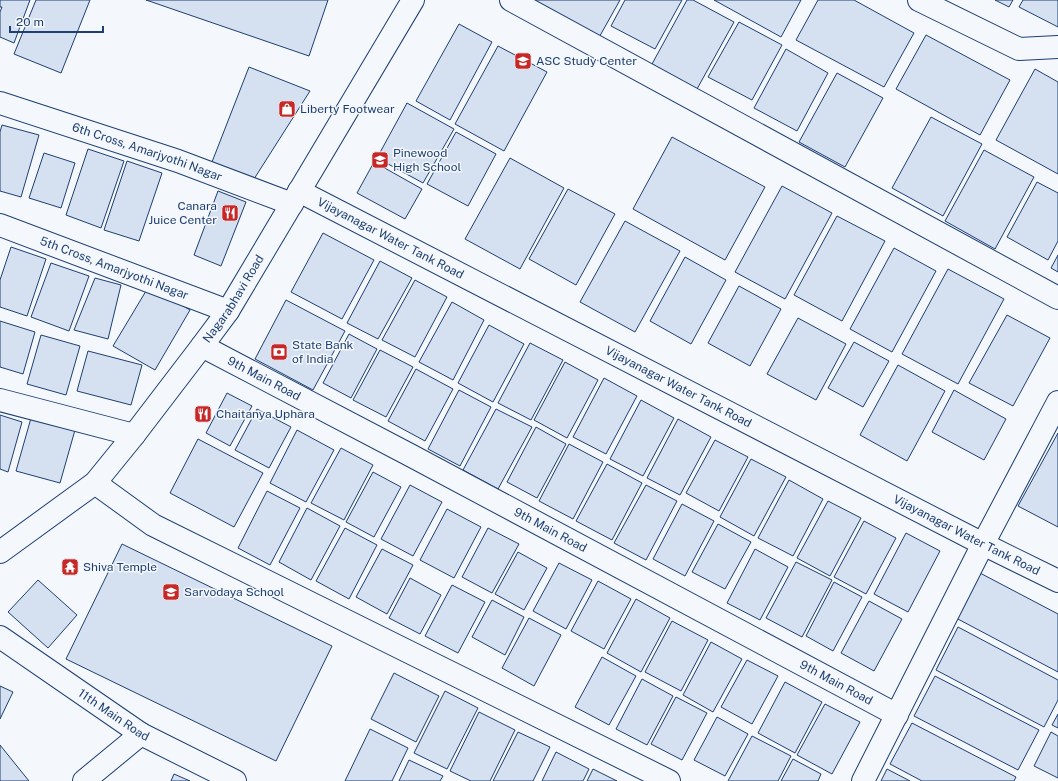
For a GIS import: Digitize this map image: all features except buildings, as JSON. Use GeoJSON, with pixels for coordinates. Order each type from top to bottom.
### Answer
{"type":"FeatureCollection","features":[{"type":"Feature","properties":{"kind":"street","name":"Nagarabhavi Road"},"geometry":{"type":"LineString","coordinates":[[0,552],[95,483],[202,346],[228,310],[413,0]]}},
{"type":"Feature","properties":{"kind":"street"},"geometry":{"type":"LineString","coordinates":[[511,0],[1058,298]]}},
{"type":"Feature","properties":{"kind":"street"},"geometry":{"type":"LineString","coordinates":[[920,0],[1019,49],[1058,47]]}},
{"type":"Feature","properties":{"kind":"street","name":"6th Cross, Amarjyothi Nagar"},"geometry":{"type":"LineString","coordinates":[[0,103],[296,198]]}},
{"type":"Feature","properties":{"kind":"street","name":"Vijayanagar Water Tank Road"},"geometry":{"type":"LineString","coordinates":[[296,198],[1058,581]]}},
{"type":"Feature","properties":{"kind":"street","name":"5th Cross, Amarjyothi Nagar"},"geometry":{"type":"LineString","coordinates":[[0,225],[228,310]]}},
{"type":"Feature","properties":{"kind":"street","name":"9th Main Road"},"geometry":{"type":"LineString","coordinates":[[202,346],[416,458],[897,715]]}},
{"type":"Feature","properties":{"kind":"street"},"geometry":{"type":"LineString","coordinates":[[0,400],[134,435]]}},
{"type":"Feature","properties":{"kind":"street"},"geometry":{"type":"LineString","coordinates":[[863,781],[983,544],[1058,402]]}},
{"type":"Feature","properties":{"kind":"street"},"geometry":{"type":"LineString","coordinates":[[95,483],[153,526],[669,781]]}},
{"type":"Feature","properties":{"kind":"street","name":"11th Main Road"},"geometry":{"type":"LineString","coordinates":[[0,637],[141,734],[234,781]]}},
{"type":"Feature","properties":{"kind":"street"},"geometry":{"type":"LineString","coordinates":[[84,781],[141,734]]}},
{"type":"Feature","properties":{"kind":"place","name":"ASC Study Center"},"geometry":{"type":"Point","coordinates":[523,61]}},
{"type":"Feature","properties":{"kind":"place","name":"Liberty Footwear"},"geometry":{"type":"Point","coordinates":[287,109]}},
{"type":"Feature","properties":{"kind":"place","name":"Pinewood High School"},"geometry":{"type":"Point","coordinates":[380,160]}},
{"type":"Feature","properties":{"kind":"place","name":"Canara Juice Center"},"geometry":{"type":"Point","coordinates":[230,213]}},
{"type":"Feature","properties":{"kind":"place","name":"State Bank of India"},"geometry":{"type":"Point","coordinates":[279,352]}},
{"type":"Feature","properties":{"kind":"place","name":"Chaitanya Uphara"},"geometry":{"type":"Point","coordinates":[203,414]}},
{"type":"Feature","properties":{"kind":"place","name":"Shiva Temple"},"geometry":{"type":"Point","coordinates":[70,567]}},
{"type":"Feature","properties":{"kind":"place","name":"Sarvodaya School"},"geometry":{"type":"Point","coordinates":[171,592]}}]}
